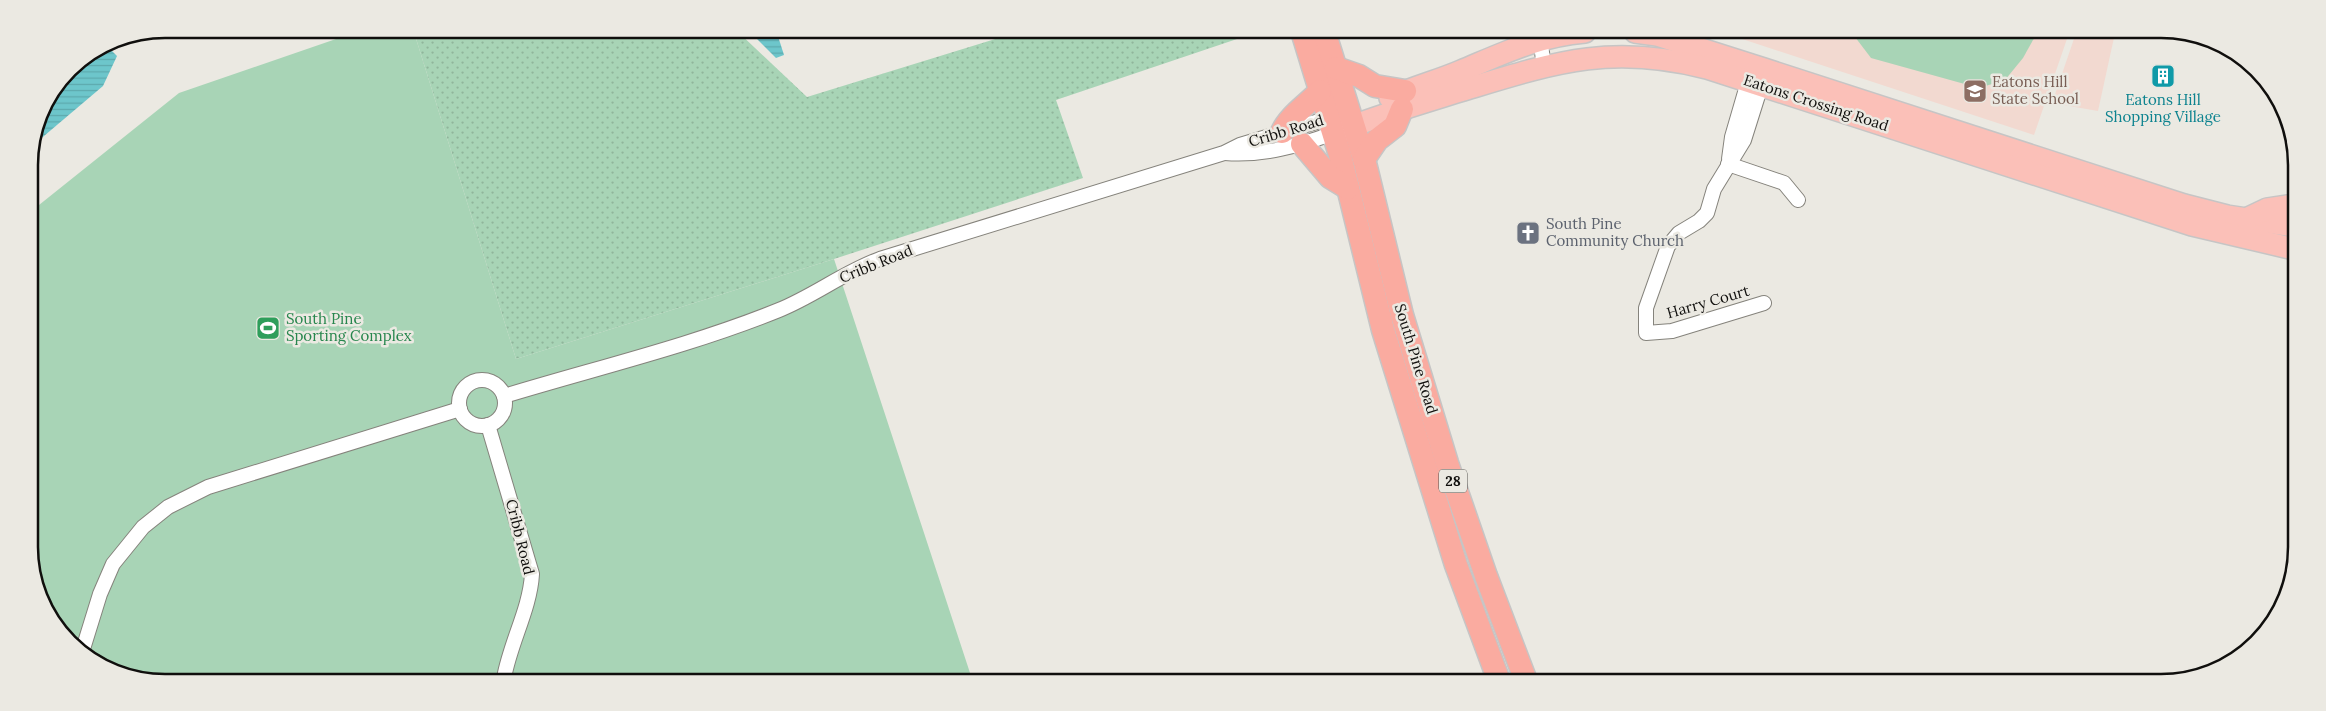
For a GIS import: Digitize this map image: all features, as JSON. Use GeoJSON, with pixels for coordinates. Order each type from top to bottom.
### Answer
{"type":"FeatureCollection","features":[{"type":"Feature","properties":{"kind":"highway","name":"South Pine Road"},"geometry":{"type":"LineString","coordinates":[[1304,38],[1320,91],[1364,159],[1392,277],[1447,463],[1486,576],[1523,673]]}},
{"type":"Feature","properties":{"kind":"highway","name":"South Pine Road"},"geometry":{"type":"LineString","coordinates":[[1326,38],[1336,68],[1348,188],[1372,292],[1462,583],[1496,673]]}},
{"type":"Feature","properties":{"kind":"highway"},"geometry":{"type":"LineString","coordinates":[[1336,68],[1359,76],[1404,100],[1395,126],[1377,140],[1364,159]]}},
{"type":"Feature","properties":{"kind":"highway"},"geometry":{"type":"LineString","coordinates":[[1282,132],[1288,120],[1306,106],[1320,91]]}},
{"type":"Feature","properties":{"kind":"highway"},"geometry":{"type":"LineString","coordinates":[[1302,144],[1330,177],[1348,188]]}},
{"type":"Feature","properties":{"kind":"main road","name":"Eatons Crossing Road"},"geometry":{"type":"LineString","coordinates":[[1404,100],[1534,38]]}},
{"type":"Feature","properties":{"kind":"main road","name":"Eatons Crossing Road"},"geometry":{"type":"LineString","coordinates":[[1666,38],[2184,205],[2246,219],[2288,225]]}},
{"type":"Feature","properties":{"kind":"main road","name":"Eatons Crossing Road"},"geometry":{"type":"LineString","coordinates":[[1341,122],[1404,100],[1544,66],[1587,58],[1645,56],[1687,63],[2192,225],[2288,248]]}},
{"type":"Feature","properties":{"kind":"main road"},"geometry":{"type":"LineString","coordinates":[[2246,219],[2267,208],[2288,206]]}},
{"type":"Feature","properties":{"kind":"street"},"geometry":{"type":"LineString","coordinates":[[1540,38],[1544,66]]}},
{"type":"Feature","properties":{"kind":"street","name":"Harry Court"},"geometry":{"type":"LineString","coordinates":[[1754,84],[1744,140],[1714,189],[1706,212],[1699,221],[1679,233],[1668,246],[1646,308],[1646,333],[1672,331],[1764,302]]}},
{"type":"Feature","properties":{"kind":"street","name":"Cribb Road"},"geometry":{"type":"LineString","coordinates":[[504,396],[761,317],[798,301],[851,271],[887,257],[1224,153],[1240,145],[1282,132],[1341,122]]}},
{"type":"Feature","properties":{"kind":"street","name":"Cribb Road"},"geometry":{"type":"LineString","coordinates":[[1224,153],[1257,154],[1302,144],[1341,122]]}},
{"type":"Feature","properties":{"kind":"street"},"geometry":{"type":"LineString","coordinates":[[1728,164],[1784,183],[1798,200]]}},
{"type":"Feature","properties":{"kind":"street"},"geometry":{"type":"LineString","coordinates":[[479,380],[495,383],[504,396],[504,411],[495,422],[488,425],[481,426],[467,421],[460,409],[461,393],[465,387],[479,380]]}},
{"type":"Feature","properties":{"kind":"street"},"geometry":{"type":"LineString","coordinates":[[85,645],[100,594],[113,564],[136,534],[168,508],[208,487],[460,409]]}},
{"type":"Feature","properties":{"kind":"street","name":"Cribb Road"},"geometry":{"type":"LineString","coordinates":[[488,425],[532,574],[530,591],[514,637],[505,674]]}},
{"type":"Feature","properties":{"kind":"shaded area","name":"Eatons Hill State School"},"geometry":{"type":"Polygon","coordinates":[[[1739,38],[2067,38],[2034,135],[1739,38]]]}},
{"type":"Feature","properties":{"kind":"shaded area"},"geometry":{"type":"Polygon","coordinates":[[[2074,38],[2114,38],[2098,111],[2052,103],[2074,38]]]}},
{"type":"Feature","properties":{"kind":"green space","name":"South Pine Sporting Complex"},"geometry":{"type":"Polygon","coordinates":[[[339,38],[416,38],[516,359],[834,259],[970,674],[165,674],[132,669],[116,664],[87,647],[69,630],[51,603],[44,587],[38,555],[38,206],[179,93],[339,38]]]}},
{"type":"Feature","properties":{"kind":"green space"},"geometry":{"type":"Polygon","coordinates":[[[416,38],[744,38],[807,97],[998,38],[1237,38],[1056,100],[1083,178],[516,359],[416,38]]]}},
{"type":"Feature","properties":{"kind":"green space"},"geometry":{"type":"Polygon","coordinates":[[[1856,38],[2034,38],[2023,58],[2005,80],[1979,88],[1871,58],[1856,38]]]}},
{"type":"Feature","properties":{"kind":"water"},"geometry":{"type":"Polygon","coordinates":[[[756,38],[779,38],[784,55],[776,58],[756,38]]]}},
{"type":"Feature","properties":{"kind":"water"},"geometry":{"type":"Polygon","coordinates":[[[110,50],[117,56],[103,86],[41,139],[47,116],[64,87],[81,69],[110,50]]]}},
{"type":"Feature","properties":{"kind":"place","name":"Eatons Hill Shopping Village"},"geometry":{"type":"Point","coordinates":[2163,76]}},
{"type":"Feature","properties":{"kind":"place","name":"Eatons Hill State School"},"geometry":{"type":"Point","coordinates":[1975,91]}},
{"type":"Feature","properties":{"kind":"place","name":"South Pine Community Church"},"geometry":{"type":"Point","coordinates":[1528,233]}},
{"type":"Feature","properties":{"kind":"place","name":"South Pine Sporting Complex"},"geometry":{"type":"Point","coordinates":[268,328]}}]}
